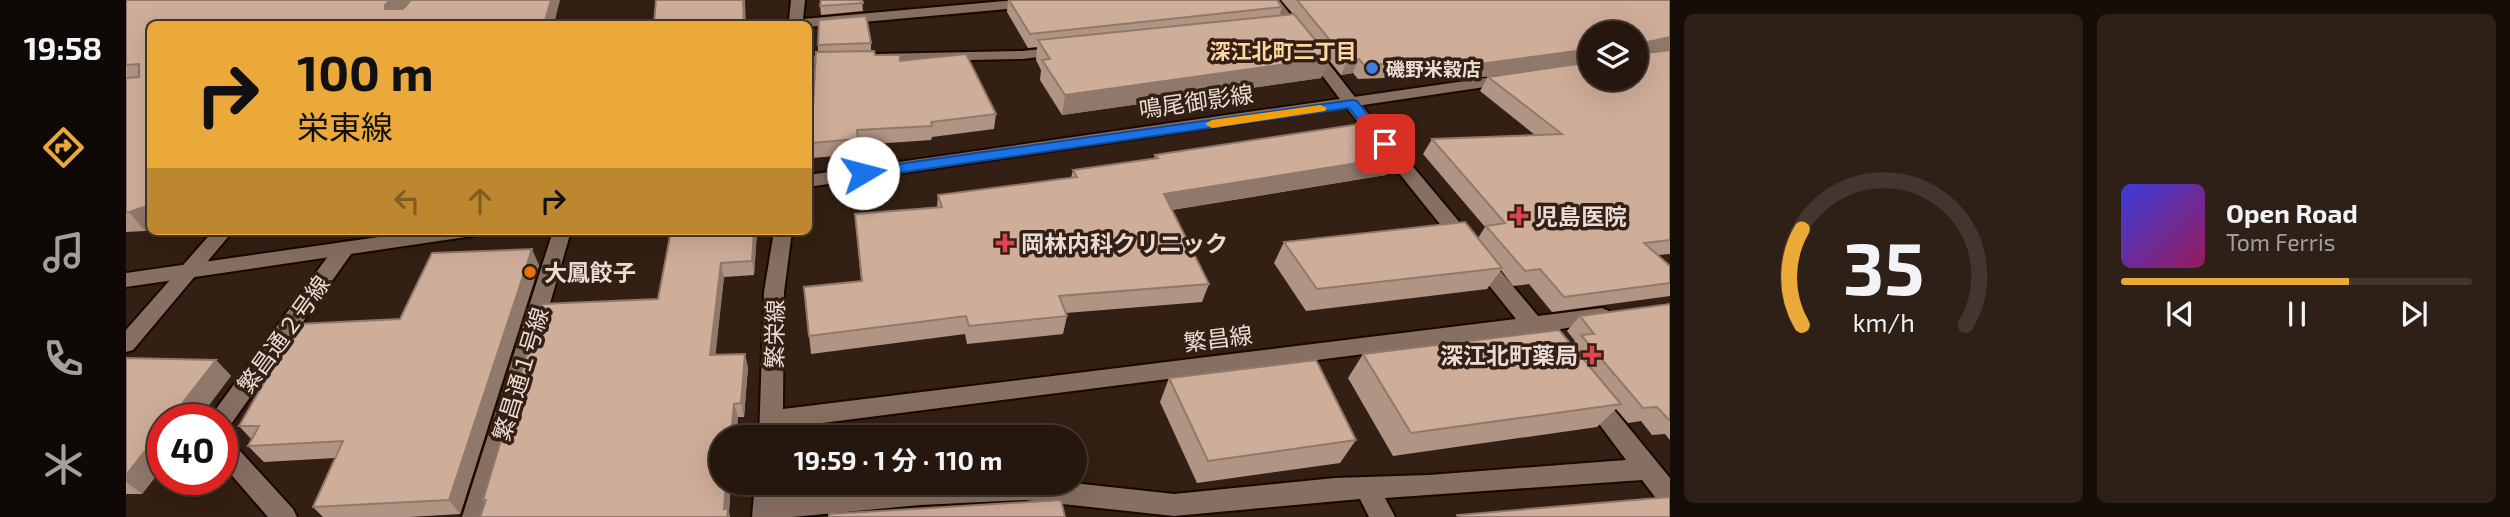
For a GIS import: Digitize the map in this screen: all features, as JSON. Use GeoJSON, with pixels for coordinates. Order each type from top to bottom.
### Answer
{"type":"FeatureCollection","features":[{"type":"Feature","properties":{"kind":"street"},"geometry":{"type":"LineString","coordinates":[[796,21],[798,0]]}},
{"type":"Feature","properties":{"kind":"street"},"geometry":{"type":"LineString","coordinates":[[812,22],[1013,2],[1061,0]]}},
{"type":"Feature","properties":{"kind":"street"},"geometry":{"type":"LineString","coordinates":[[1272,0],[1285,27],[1352,104],[1550,346]]}},
{"type":"Feature","properties":{"kind":"street"},"geometry":{"type":"LineString","coordinates":[[812,60],[1022,55],[1076,49]]}},
{"type":"Feature","properties":{"kind":"street","name":"鳴尾御影線"},"geometry":{"type":"LineString","coordinates":[[812,180],[1524,78]]}},
{"type":"Feature","properties":{"kind":"street"},"geometry":{"type":"LineString","coordinates":[[126,344],[221,235]]}},
{"type":"Feature","properties":{"kind":"street"},"geometry":{"type":"LineString","coordinates":[[126,280],[439,235]]}},
{"type":"Feature","properties":{"kind":"street","name":"繁昌通１号線"},"geometry":{"type":"LineString","coordinates":[[475,517],[561,235]]}},
{"type":"Feature","properties":{"kind":"street","name":"繁栄線"},"geometry":{"type":"LineString","coordinates":[[772,425],[774,292],[782,235]]}},
{"type":"Feature","properties":{"kind":"street","name":"繁昌通２号線"},"geometry":{"type":"LineString","coordinates":[[233,404],[344,249]]}},
{"type":"Feature","properties":{"kind":"street","name":"繁昌線"},"geometry":{"type":"LineString","coordinates":[[794,425],[1616,314]]}},
{"type":"Feature","properties":{"kind":"street"},"geometry":{"type":"LineString","coordinates":[[1582,387],[1670,497]]}},
{"type":"Feature","properties":{"kind":"street"},"geometry":{"type":"LineString","coordinates":[[238,465],[284,517]]}},
{"type":"Feature","properties":{"kind":"street"},"geometry":{"type":"LineString","coordinates":[[765,512],[920,494],[1025,489],[1176,511],[1367,488],[1429,486],[1646,469]]}},
{"type":"Feature","properties":{"kind":"street"},"geometry":{"type":"LineString","coordinates":[[1367,488],[1382,517]]}},
{"type":"Feature","properties":{"kind":"building"},"geometry":{"type":"Polygon","coordinates":[[[126,0],[390,0],[385,9],[403,9],[411,0],[551,0],[545,21],[147,21],[147,206],[126,213],[126,78],[139,77],[139,64],[126,65],[126,0]]]}},
{"type":"Feature","properties":{"kind":"building"},"geometry":{"type":"Polygon","coordinates":[[[656,0],[743,0],[744,21],[654,21],[656,0]]]}},
{"type":"Feature","properties":{"kind":"building"},"geometry":{"type":"Polygon","coordinates":[[[821,0],[862,0],[863,3],[820,6],[821,0]]]}},
{"type":"Feature","properties":{"kind":"building"},"geometry":{"type":"Polygon","coordinates":[[[1009,0],[1277,0],[1282,7],[1030,34],[1009,0]]]}},
{"type":"Feature","properties":{"kind":"building"},"geometry":{"type":"Polygon","coordinates":[[[1297,0],[1670,0],[1670,37],[1648,42],[1648,21],[1578,21],[1578,51],[1473,65],[1468,61],[1364,65],[1359,59],[1347,61],[1297,0]]]}},
{"type":"Feature","properties":{"kind":"building"},"geometry":{"type":"Polygon","coordinates":[[[1294,14],[1330,58],[1065,95],[1042,60],[1050,59],[1038,40],[1294,14]]]}},
{"type":"Feature","properties":{"kind":"building"},"geometry":{"type":"Polygon","coordinates":[[[866,16],[871,43],[818,45],[819,20],[866,16]]]}},
{"type":"Feature","properties":{"kind":"building"},"geometry":{"type":"Polygon","coordinates":[[[1670,50],[1670,240],[1644,243],[1670,266],[1670,283],[1564,297],[1540,269],[1525,271],[1486,226],[1505,223],[1432,139],[1562,134],[1488,77],[1578,64],[1578,91],[1648,91],[1648,53],[1670,50]]]}},
{"type":"Feature","properties":{"kind":"building"},"geometry":{"type":"Polygon","coordinates":[[[874,51],[875,55],[900,55],[900,61],[966,54],[996,114],[931,122],[932,126],[857,130],[858,139],[812,143],[816,52],[874,51]]]}},
{"type":"Feature","properties":{"kind":"building"},"geometry":{"type":"Polygon","coordinates":[[[1360,124],[1395,157],[1164,194],[1209,284],[1059,296],[1067,316],[969,326],[966,316],[809,336],[804,287],[862,281],[855,214],[942,207],[938,195],[1077,177],[1073,170],[1360,124]]]}},
{"type":"Feature","properties":{"kind":"building"},"geometry":{"type":"Polygon","coordinates":[[[1465,222],[1502,268],[1317,289],[1284,242],[1465,222]]]}},
{"type":"Feature","properties":{"kind":"building"},"geometry":{"type":"Polygon","coordinates":[[[670,235],[754,235],[752,261],[721,263],[710,355],[745,354],[741,403],[734,404],[732,425],[709,425],[709,495],[725,495],[724,509],[728,509],[727,517],[480,517],[542,304],[658,299],[670,235]]]}},
{"type":"Feature","properties":{"kind":"building"},"geometry":{"type":"Polygon","coordinates":[[[532,249],[449,500],[313,507],[343,441],[248,446],[259,426],[239,426],[298,324],[400,319],[432,253],[532,249]]]}},
{"type":"Feature","properties":{"kind":"building"},"geometry":{"type":"Polygon","coordinates":[[[1670,304],[1669,420],[1657,407],[1643,408],[1581,335],[1594,334],[1580,316],[1670,304]]]}},
{"type":"Feature","properties":{"kind":"building"},"geometry":{"type":"Polygon","coordinates":[[[1559,330],[1621,404],[1411,433],[1363,354],[1559,330]]]}},
{"type":"Feature","properties":{"kind":"building"},"geometry":{"type":"Polygon","coordinates":[[[126,358],[216,360],[182,404],[147,404],[147,448],[126,475],[126,358]]]}},
{"type":"Feature","properties":{"kind":"building"},"geometry":{"type":"Polygon","coordinates":[[[1316,360],[1356,440],[1208,461],[1169,378],[1316,360]]]}},
{"type":"Feature","properties":{"kind":"building"},"geometry":{"type":"Polygon","coordinates":[[[1670,497],[1670,517],[1457,515],[1670,497]]]}},
{"type":"Feature","properties":{"kind":"building"},"geometry":{"type":"Polygon","coordinates":[[[1061,500],[1065,517],[829,517],[829,514],[1061,500]]]}},
{"type":"Feature","properties":{"kind":"slow traffic"},"geometry":{"type":"LineString","coordinates":[[1212,124],[1320,108]]}},
{"type":"Feature","properties":{"kind":"place","name":"磯野米穀店"},"geometry":{"type":"Point","coordinates":[1372,68]}},
{"type":"Feature","properties":{"kind":"place","name":"児島医院"},"geometry":{"type":"Point","coordinates":[1519,216]}},
{"type":"Feature","properties":{"kind":"place","name":"岡林内科クリニック"},"geometry":{"type":"Point","coordinates":[1005,243]}},
{"type":"Feature","properties":{"kind":"place","name":"大鳳餃子"},"geometry":{"type":"Point","coordinates":[530,272]}},
{"type":"Feature","properties":{"kind":"place","name":"深江北町薬局"},"geometry":{"type":"Point","coordinates":[1592,355]}},
{"type":"Feature","properties":{"kind":"district","name":"深江北町二丁目"},"geometry":{"type":"Point","coordinates":[1283,50]}},
{"type":"Feature","properties":{"kind":"route"},"geometry":{"type":"LineString","coordinates":[[863,173],[1352,104],[1385,144]]}}]}
